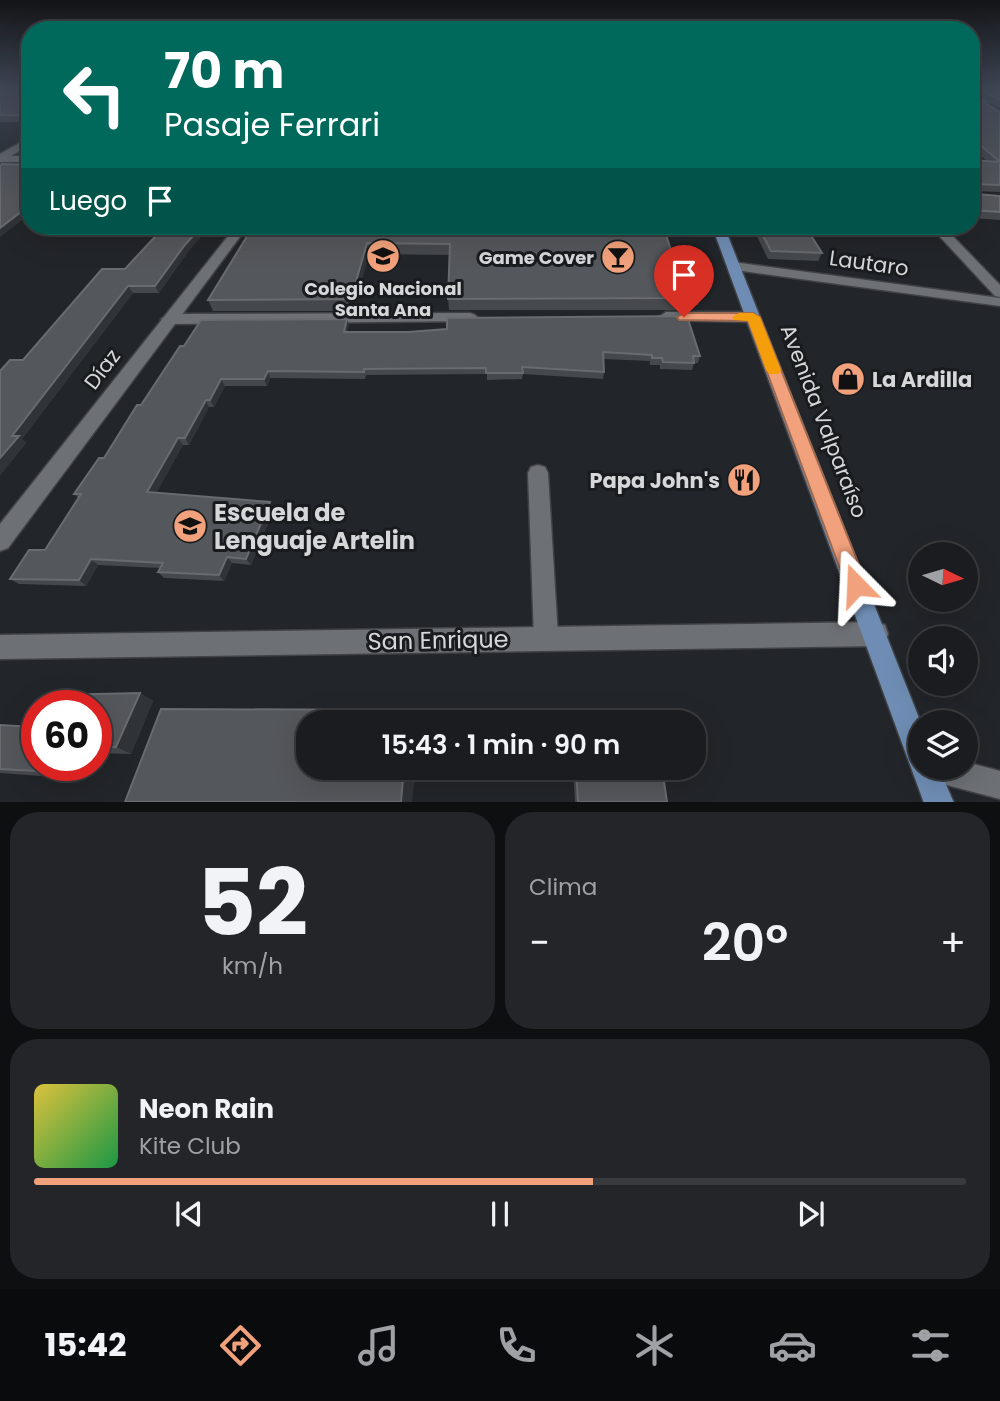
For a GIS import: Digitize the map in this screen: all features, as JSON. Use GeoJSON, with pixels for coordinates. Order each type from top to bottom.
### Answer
{"type":"FeatureCollection","features":[{"type":"Feature","properties":{"kind":"main road","name":"Avenida Valparaíso"},"geometry":{"type":"LineString","coordinates":[[721,235],[908,722]]}},
{"type":"Feature","properties":{"kind":"main road"},"geometry":{"type":"LineString","coordinates":[[932,780],[939,802]]}},
{"type":"Feature","properties":{"kind":"street"},"geometry":{"type":"LineString","coordinates":[[0,159],[21,146]]}},
{"type":"Feature","properties":{"kind":"street"},"geometry":{"type":"LineString","coordinates":[[0,159],[21,159]]}},
{"type":"Feature","properties":{"kind":"street","name":"Díaz"},"geometry":{"type":"LineString","coordinates":[[0,541],[235,235]]}},
{"type":"Feature","properties":{"kind":"street"},"geometry":{"type":"LineString","coordinates":[[945,235],[1000,293]]}},
{"type":"Feature","properties":{"kind":"street","name":"Lautaro"},"geometry":{"type":"LineString","coordinates":[[733,266],[1000,302]]}},
{"type":"Feature","properties":{"kind":"street"},"geometry":{"type":"LineString","coordinates":[[655,317],[753,317]]}},
{"type":"Feature","properties":{"kind":"street"},"geometry":{"type":"LineString","coordinates":[[169,319],[488,318]]}},
{"type":"Feature","properties":{"kind":"street"},"geometry":{"type":"LineString","coordinates":[[538,473],[547,637]]}},
{"type":"Feature","properties":{"kind":"street","name":"San Enrique"},"geometry":{"type":"LineString","coordinates":[[0,647],[876,634]]}},
{"type":"Feature","properties":{"kind":"street"},"geometry":{"type":"LineString","coordinates":[[978,780],[1000,785]]}},
{"type":"Feature","properties":{"kind":"building"},"geometry":{"type":"Polygon","coordinates":[[[980,124],[1000,124],[1000,162],[980,145],[980,124]]]}},
{"type":"Feature","properties":{"kind":"building"},"geometry":{"type":"Polygon","coordinates":[[[980,161],[1000,162],[1000,185],[980,184],[980,161]]]}},
{"type":"Feature","properties":{"kind":"building"},"geometry":{"type":"Polygon","coordinates":[[[0,165],[21,165],[21,212],[0,228],[0,165]]]}},
{"type":"Feature","properties":{"kind":"building"},"geometry":{"type":"Polygon","coordinates":[[[980,194],[1000,196],[1000,212],[980,211],[980,194]]]}},
{"type":"Feature","properties":{"kind":"building"},"geometry":{"type":"Polygon","coordinates":[[[157,235],[194,235],[155,286],[128,286],[12,436],[19,436],[0,458],[0,371],[10,360],[23,360],[102,269],[125,269],[157,235]]]}},
{"type":"Feature","properties":{"kind":"building"},"geometry":{"type":"Polygon","coordinates":[[[248,235],[666,235],[673,256],[687,256],[702,293],[683,293],[685,298],[448,299],[450,244],[367,243],[351,299],[208,300],[248,235]]]}},
{"type":"Feature","properties":{"kind":"building"},"geometry":{"type":"Polygon","coordinates":[[[763,235],[811,235],[822,253],[771,251],[763,235]]]}},
{"type":"Feature","properties":{"kind":"building"},"geometry":{"type":"Polygon","coordinates":[[[687,316],[700,356],[693,356],[694,363],[663,362],[662,358],[652,358],[652,355],[603,352],[604,372],[522,367],[523,373],[486,373],[486,368],[364,369],[364,372],[268,371],[264,379],[221,379],[185,438],[178,438],[147,492],[270,502],[246,559],[227,557],[219,575],[158,572],[163,563],[91,559],[79,580],[10,579],[29,550],[45,550],[81,494],[74,494],[99,458],[104,458],[137,405],[141,405],[180,346],[184,346],[201,320],[347,319],[344,332],[408,332],[447,329],[447,318],[687,316]]]}},
{"type":"Feature","properties":{"kind":"building"},"geometry":{"type":"Polygon","coordinates":[[[140,693],[116,747],[112,747],[112,694],[140,693]]]}},
{"type":"Feature","properties":{"kind":"building"},"geometry":{"type":"Polygon","coordinates":[[[161,709],[410,710],[296,710],[296,780],[403,780],[401,802],[125,802],[161,709]]]}},
{"type":"Feature","properties":{"kind":"building"},"geometry":{"type":"Polygon","coordinates":[[[0,725],[21,726],[21,770],[0,769],[0,725]]]}},
{"type":"Feature","properties":{"kind":"building"},"geometry":{"type":"Polygon","coordinates":[[[577,780],[664,780],[667,802],[578,802],[577,780]]]}},
{"type":"Feature","properties":{"kind":"slow traffic"},"geometry":{"type":"LineString","coordinates":[[739,317],[753,317],[774,370]]}},
{"type":"Feature","properties":{"kind":"place","name":"Colegio Nacional Santa Ana"},"geometry":{"type":"Point","coordinates":[383,256]}},
{"type":"Feature","properties":{"kind":"place","name":"Game Cover"},"geometry":{"type":"Point","coordinates":[618,257]}},
{"type":"Feature","properties":{"kind":"place","name":"La Ardilla"},"geometry":{"type":"Point","coordinates":[848,379]}},
{"type":"Feature","properties":{"kind":"place","name":"Papa John's"},"geometry":{"type":"Point","coordinates":[744,480]}},
{"type":"Feature","properties":{"kind":"place","name":"Escuela de Lenguaje Artelin"},"geometry":{"type":"Point","coordinates":[190,526]}},
{"type":"Feature","properties":{"kind":"route"},"geometry":{"type":"LineString","coordinates":[[684,317],[753,317],[856,585]]}}]}
